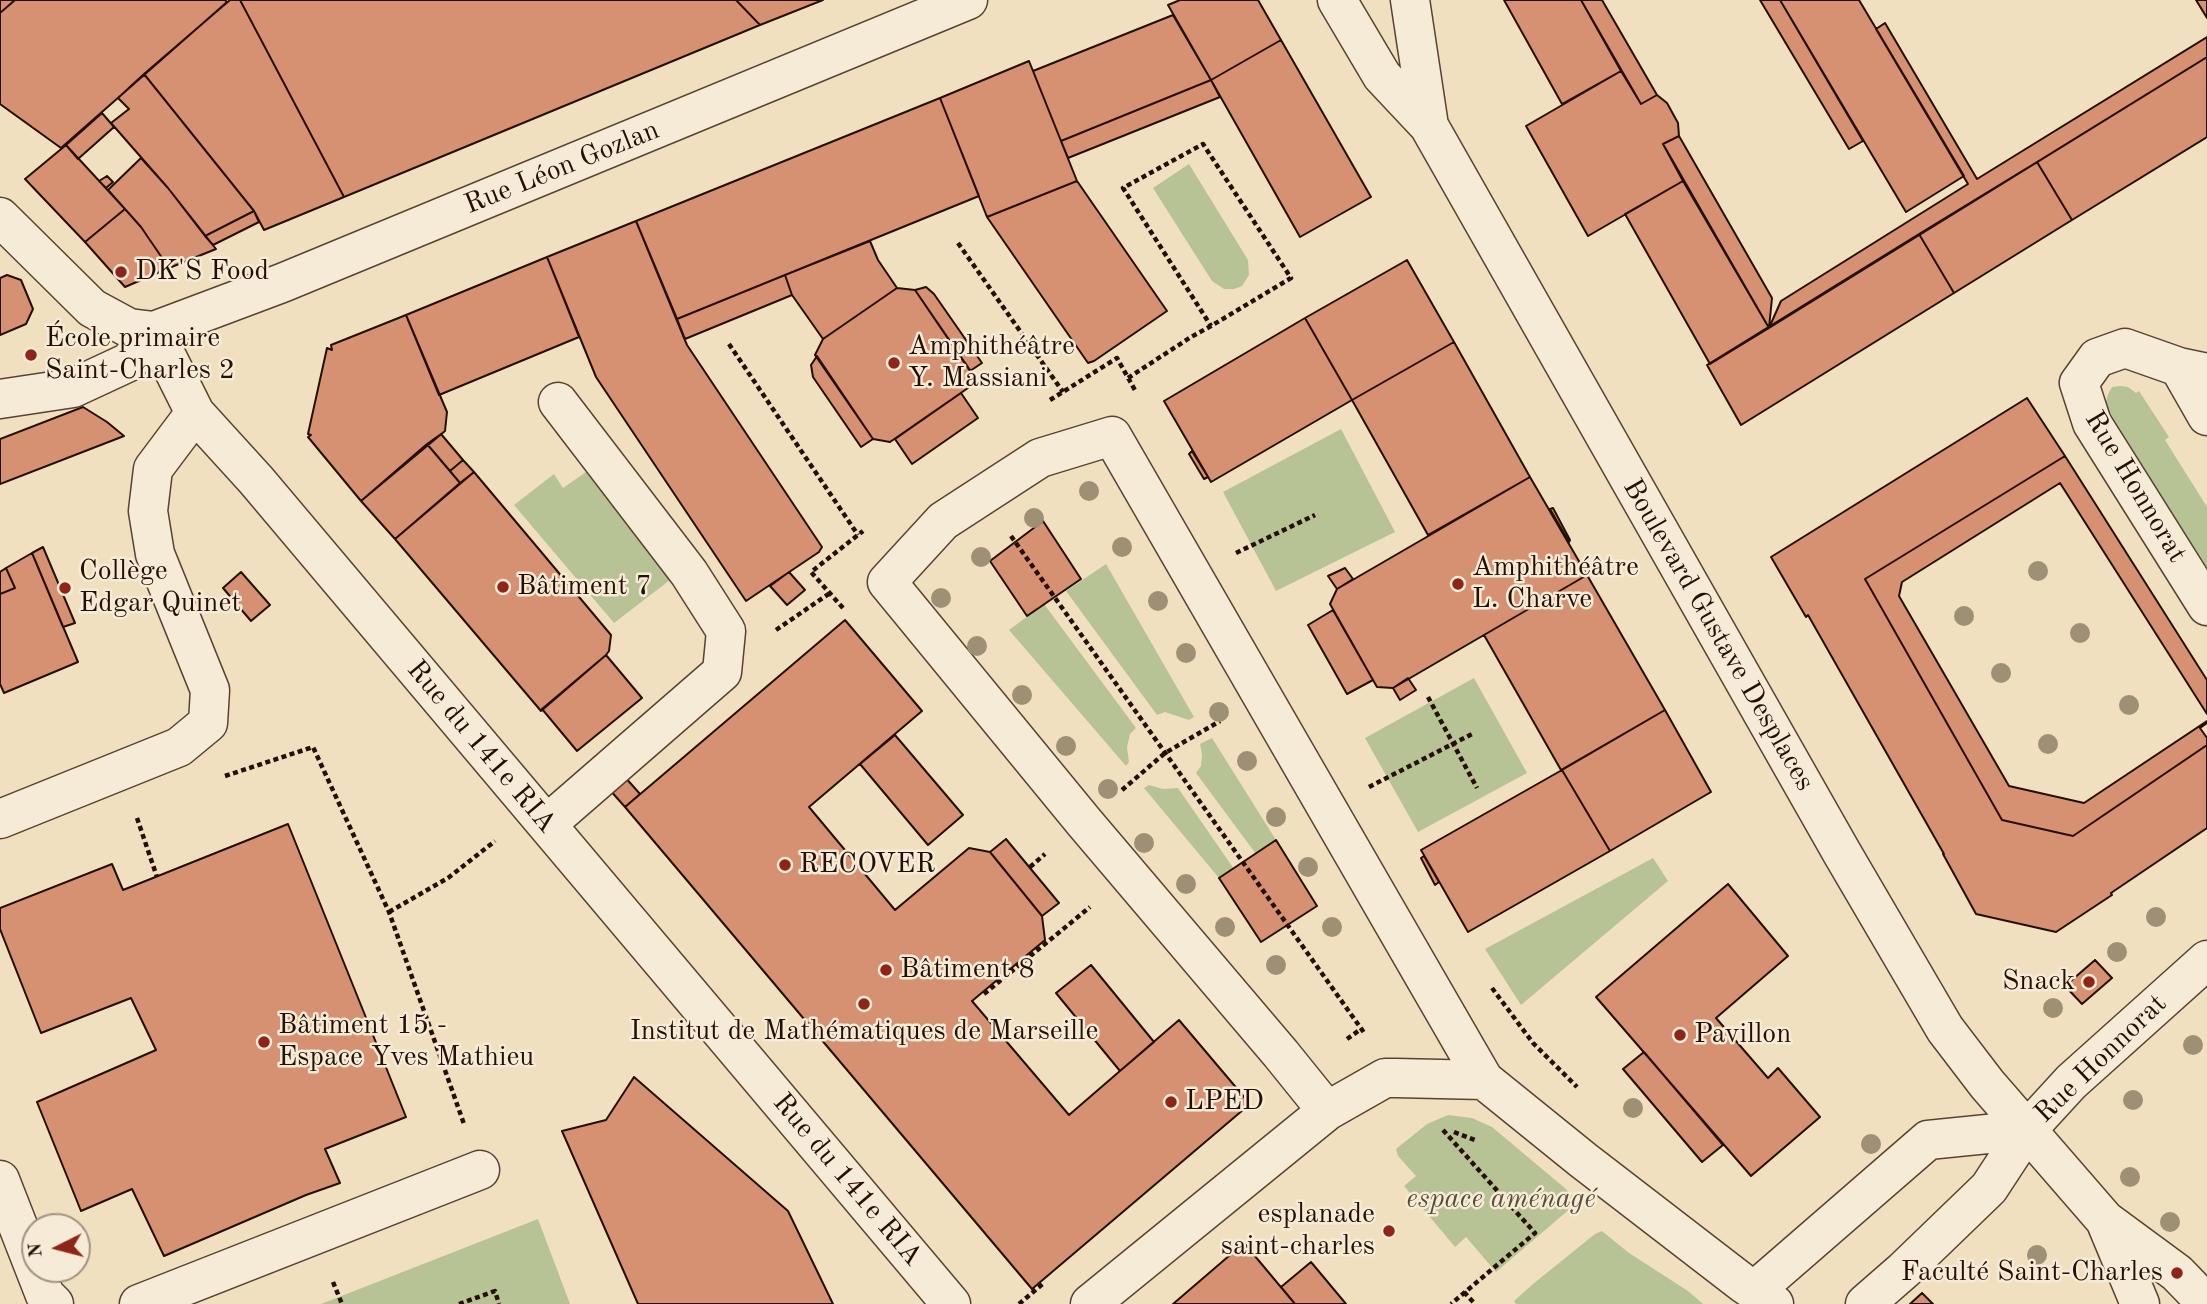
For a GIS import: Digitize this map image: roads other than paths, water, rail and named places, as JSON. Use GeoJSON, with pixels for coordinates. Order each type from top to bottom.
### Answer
{"type":"FeatureCollection","features":[{"type":"Feature","properties":{"kind":"street","name":"Rue Léon Gozlan"},"geometry":{"type":"LineString","coordinates":[[154,331],[295,278],[968,0]]}},
{"type":"Feature","properties":{"kind":"street","name":"Boulevard Gustave Desplaces"},"geometry":{"type":"LineString","coordinates":[[1337,0],[1382,76],[1429,126],[1910,973],[1945,1028],[1987,1084],[2105,1220]]}},
{"type":"Feature","properties":{"kind":"street","name":"Boulevard Gustave Desplaces"},"geometry":{"type":"LineString","coordinates":[[1410,0],[1429,126]]}},
{"type":"Feature","properties":{"kind":"street"},"geometry":{"type":"LineString","coordinates":[[0,217],[92,308],[129,328],[154,331]]}},
{"type":"Feature","properties":{"kind":"street"},"geometry":{"type":"LineString","coordinates":[[0,399],[73,388],[129,362],[154,331]]}},
{"type":"Feature","properties":{"kind":"street","name":"Rue du 141e RIA"},"geometry":{"type":"LineString","coordinates":[[154,331],[195,413],[256,480],[951,1304]]}},
{"type":"Feature","properties":{"kind":"street","name":"Rue Honnorat"},"geometry":{"type":"LineString","coordinates":[[2193,370],[2125,348],[2097,358],[2079,383],[2092,423],[2207,606]]}},
{"type":"Feature","properties":{"kind":"street"},"geometry":{"type":"LineString","coordinates":[[2193,370],[2207,402]]}},
{"type":"Feature","properties":{"kind":"street"},"geometry":{"type":"LineString","coordinates":[[2193,370],[2207,416]]}},
{"type":"Feature","properties":{"kind":"street"},"geometry":{"type":"LineString","coordinates":[[547,824],[722,672],[726,631],[689,573],[558,402]]}},
{"type":"Feature","properties":{"kind":"street"},"geometry":{"type":"LineString","coordinates":[[0,819],[179,747],[208,723],[210,690],[155,554],[148,511],[153,468],[195,413]]}},
{"type":"Feature","properties":{"kind":"street"},"geometry":{"type":"LineString","coordinates":[[1327,1111],[887,582],[943,520],[1040,458],[1112,436],[1484,1080],[1583,1160],[1764,1297],[1928,1140],[2026,1130]]}},
{"type":"Feature","properties":{"kind":"street","name":"Rue Honnorat"},"geometry":{"type":"LineString","coordinates":[[1865,1304],[1989,1188],[2026,1130],[2071,1082],[2207,960]]}},
{"type":"Feature","properties":{"kind":"street"},"geometry":{"type":"LineString","coordinates":[[1090,1304],[1327,1111],[1385,1078],[1484,1080]]}},
{"type":"Feature","properties":{"kind":"street"},"geometry":{"type":"LineString","coordinates":[[139,1304],[480,1170]]}},
{"type":"Feature","properties":{"kind":"street"},"geometry":{"type":"LineString","coordinates":[[0,1180],[45,1295],[54,1304]]}},
{"type":"Feature","properties":{"kind":"street"},"geometry":{"type":"LineString","coordinates":[[2105,1220],[2140,1304]]}},
{"type":"Feature","properties":{"kind":"street"},"geometry":{"type":"LineString","coordinates":[[2105,1220],[2177,1273],[2207,1304]]}},
{"type":"Feature","properties":{"kind":"place","name":"DK'S Food"},"geometry":{"type":"Point","coordinates":[121,272]}},
{"type":"Feature","properties":{"kind":"place","name":"École primaire Saint-Charles 2"},"geometry":{"type":"Point","coordinates":[31,355]}},
{"type":"Feature","properties":{"kind":"place","name":"Amphithéâtre Y. Massiani"},"geometry":{"type":"Point","coordinates":[894,363]}},
{"type":"Feature","properties":{"kind":"place","name":"Amphithéâtre L. Charve"},"geometry":{"type":"Point","coordinates":[1458,584]}},
{"type":"Feature","properties":{"kind":"place","name":"Bâtiment 7"},"geometry":{"type":"Point","coordinates":[503,587]}},
{"type":"Feature","properties":{"kind":"place","name":"Collège Edgar Quinet"},"geometry":{"type":"Point","coordinates":[65,588]}},
{"type":"Feature","properties":{"kind":"place","name":"RECOVER"},"geometry":{"type":"Point","coordinates":[785,865]}},
{"type":"Feature","properties":{"kind":"place","name":"Bâtiment 8"},"geometry":{"type":"Point","coordinates":[886,970]}},
{"type":"Feature","properties":{"kind":"place","name":"Snack"},"geometry":{"type":"Point","coordinates":[2089,982]}},
{"type":"Feature","properties":{"kind":"place","name":"Institut de Mathématiques de Marseille"},"geometry":{"type":"Point","coordinates":[864,1004]}},
{"type":"Feature","properties":{"kind":"place","name":"Pavillon"},"geometry":{"type":"Point","coordinates":[1680,1035]}},
{"type":"Feature","properties":{"kind":"place","name":"Bâtiment 15 - Espace Yves Mathieu"},"geometry":{"type":"Point","coordinates":[264,1042]}},
{"type":"Feature","properties":{"kind":"place","name":"LPED"},"geometry":{"type":"Point","coordinates":[1171,1102]}},
{"type":"Feature","properties":{"kind":"place","name":"esplanade saint-charles"},"geometry":{"type":"Point","coordinates":[1389,1231]}},
{"type":"Feature","properties":{"kind":"place","name":"Faculté Saint-Charles"},"geometry":{"type":"Point","coordinates":[2177,1273]}},
{"type":"Feature","properties":{"kind":"park label","name":"espace aménagé"},"geometry":{"type":"Point","coordinates":[1501,1200]}}]}
